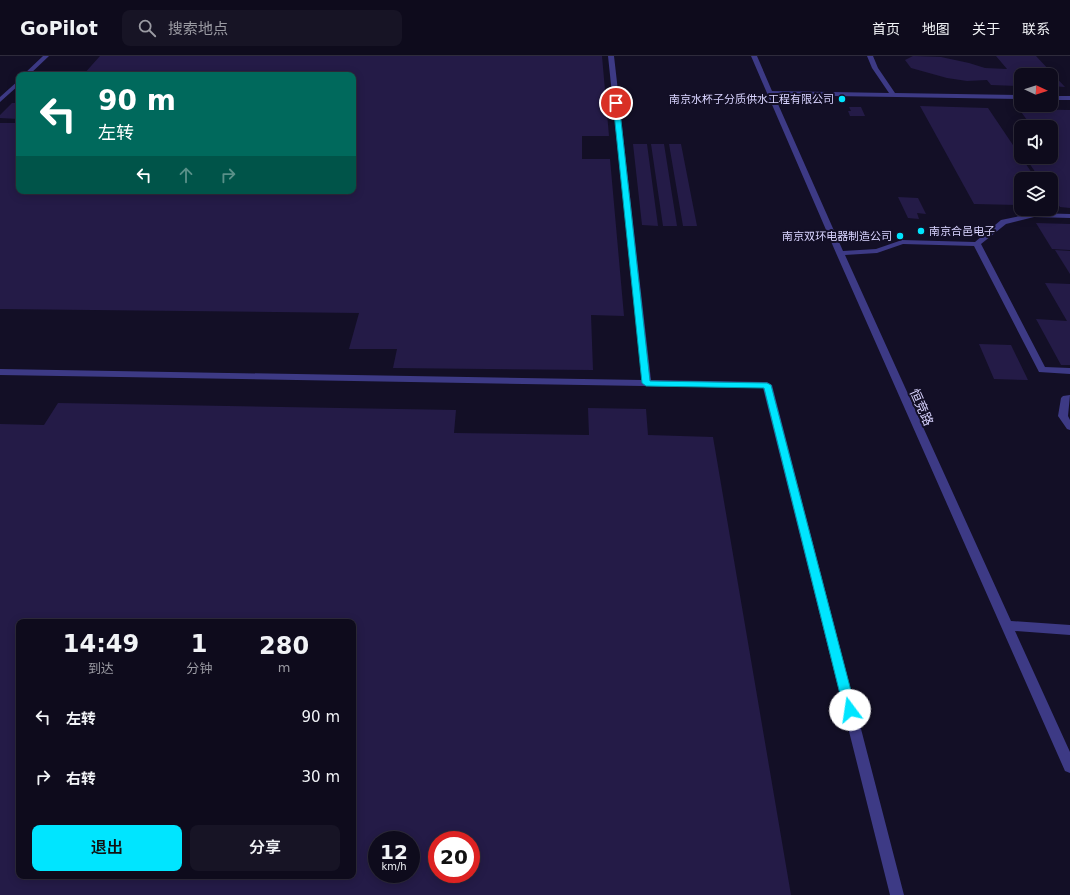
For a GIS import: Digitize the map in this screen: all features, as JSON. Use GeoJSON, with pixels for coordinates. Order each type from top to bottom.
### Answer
{"type":"FeatureCollection","features":[{"type":"Feature","properties":{"kind":"street"},"geometry":{"type":"LineString","coordinates":[[29,72],[46,56]]}},
{"type":"Feature","properties":{"kind":"street"},"geometry":{"type":"LineString","coordinates":[[611,56],[646,383]]}},
{"type":"Feature","properties":{"kind":"street","name":"恒竞路"},"geometry":{"type":"LineString","coordinates":[[754,56],[840,253],[1070,767]]}},
{"type":"Feature","properties":{"kind":"street"},"geometry":{"type":"LineString","coordinates":[[870,56],[875,68],[893,96]]}},
{"type":"Feature","properties":{"kind":"street"},"geometry":{"type":"LineString","coordinates":[[0,100],[16,85]]}},
{"type":"Feature","properties":{"kind":"street"},"geometry":{"type":"LineString","coordinates":[[770,93],[1014,97]]}},
{"type":"Feature","properties":{"kind":"street"},"geometry":{"type":"LineString","coordinates":[[1058,98],[1070,98]]}},
{"type":"Feature","properties":{"kind":"street"},"geometry":{"type":"LineString","coordinates":[[840,253],[876,251],[902,242],[977,244],[1004,222],[1034,215],[1070,216]]}},
{"type":"Feature","properties":{"kind":"street"},"geometry":{"type":"LineString","coordinates":[[977,244],[1042,370],[1070,371]]}},
{"type":"Feature","properties":{"kind":"street"},"geometry":{"type":"LineString","coordinates":[[0,372],[767,385],[897,895]]}},
{"type":"Feature","properties":{"kind":"street"},"geometry":{"type":"LineString","coordinates":[[1070,398],[1066,398],[1063,416],[1070,427]]}},
{"type":"Feature","properties":{"kind":"street"},"geometry":{"type":"LineString","coordinates":[[1008,626],[1070,630]]}},
{"type":"Feature","properties":{"kind":"building"},"geometry":{"type":"Polygon","coordinates":[[[100,56],[602,56],[609,136],[582,136],[582,159],[610,159],[624,316],[591,315],[593,370],[393,368],[397,349],[349,349],[359,313],[0,309],[0,123],[16,123],[16,194],[356,194],[356,72],[86,72],[100,56]]]}},
{"type":"Feature","properties":{"kind":"building"},"geometry":{"type":"Polygon","coordinates":[[[913,56],[941,57],[985,68],[1007,69],[996,56],[1036,56],[1047,68],[1014,68],[1014,86],[991,85],[987,80],[967,81],[947,78],[911,68],[905,60],[913,56]]]}},
{"type":"Feature","properties":{"kind":"building"},"geometry":{"type":"Polygon","coordinates":[[[1058,80],[1065,87],[1058,86],[1058,80]]]}},
{"type":"Feature","properties":{"kind":"building"},"geometry":{"type":"Polygon","coordinates":[[[12,103],[16,103],[16,119],[0,118],[0,115],[12,103]]]}},
{"type":"Feature","properties":{"kind":"building"},"geometry":{"type":"Polygon","coordinates":[[[920,106],[988,108],[1014,146],[1014,164],[1026,164],[1031,172],[1014,172],[1014,205],[974,204],[920,106]]]}},
{"type":"Feature","properties":{"kind":"building"},"geometry":{"type":"Polygon","coordinates":[[[849,107],[861,107],[865,116],[850,116],[848,111],[851,111],[849,107]]]}},
{"type":"Feature","properties":{"kind":"building"},"geometry":{"type":"Polygon","coordinates":[[[1058,110],[1070,110],[1070,208],[1060,207],[1058,204],[1058,172],[1035,172],[1030,164],[1058,164],[1058,120],[1027,120],[1021,112],[1058,112],[1058,110]]]}},
{"type":"Feature","properties":{"kind":"building"},"geometry":{"type":"Polygon","coordinates":[[[633,144],[647,144],[658,226],[642,225],[633,144]]]}},
{"type":"Feature","properties":{"kind":"building"},"geometry":{"type":"Polygon","coordinates":[[[651,144],[664,144],[677,226],[663,226],[651,144]]]}},
{"type":"Feature","properties":{"kind":"building"},"geometry":{"type":"Polygon","coordinates":[[[669,144],[681,144],[697,226],[683,226],[669,144]]]}},
{"type":"Feature","properties":{"kind":"building"},"geometry":{"type":"Polygon","coordinates":[[[898,197],[918,198],[926,214],[917,213],[919,219],[908,218],[898,197]]]}},
{"type":"Feature","properties":{"kind":"building"},"geometry":{"type":"Polygon","coordinates":[[[1036,223],[1070,224],[1070,250],[1052,249],[1036,223]]]}},
{"type":"Feature","properties":{"kind":"building"},"geometry":{"type":"Polygon","coordinates":[[[1055,250],[1070,251],[1070,274],[1055,250]]]}},
{"type":"Feature","properties":{"kind":"building"},"geometry":{"type":"Polygon","coordinates":[[[1045,283],[1070,284],[1070,365],[1061,365],[1036,319],[1067,321],[1045,283]]]}},
{"type":"Feature","properties":{"kind":"building"},"geometry":{"type":"Polygon","coordinates":[[[979,344],[1011,345],[1028,380],[994,379],[979,344]]]}},
{"type":"Feature","properties":{"kind":"building"},"geometry":{"type":"Polygon","coordinates":[[[58,403],[456,410],[454,433],[589,435],[588,408],[646,409],[648,435],[713,437],[791,895],[0,895],[0,424],[44,425],[58,403]]]}},
{"type":"Feature","properties":{"kind":"place","name":"南京水杯子分质供水工程有限公司"},"geometry":{"type":"Point","coordinates":[842,99]}},
{"type":"Feature","properties":{"kind":"place","name":"南京合邑电子"},"geometry":{"type":"Point","coordinates":[921,231]}},
{"type":"Feature","properties":{"kind":"place","name":"南京双环电器制造公司"},"geometry":{"type":"Point","coordinates":[900,236]}},
{"type":"Feature","properties":{"kind":"route"},"geometry":{"type":"LineString","coordinates":[[616,103],[646,383],[767,385],[850,710]]}}]}
